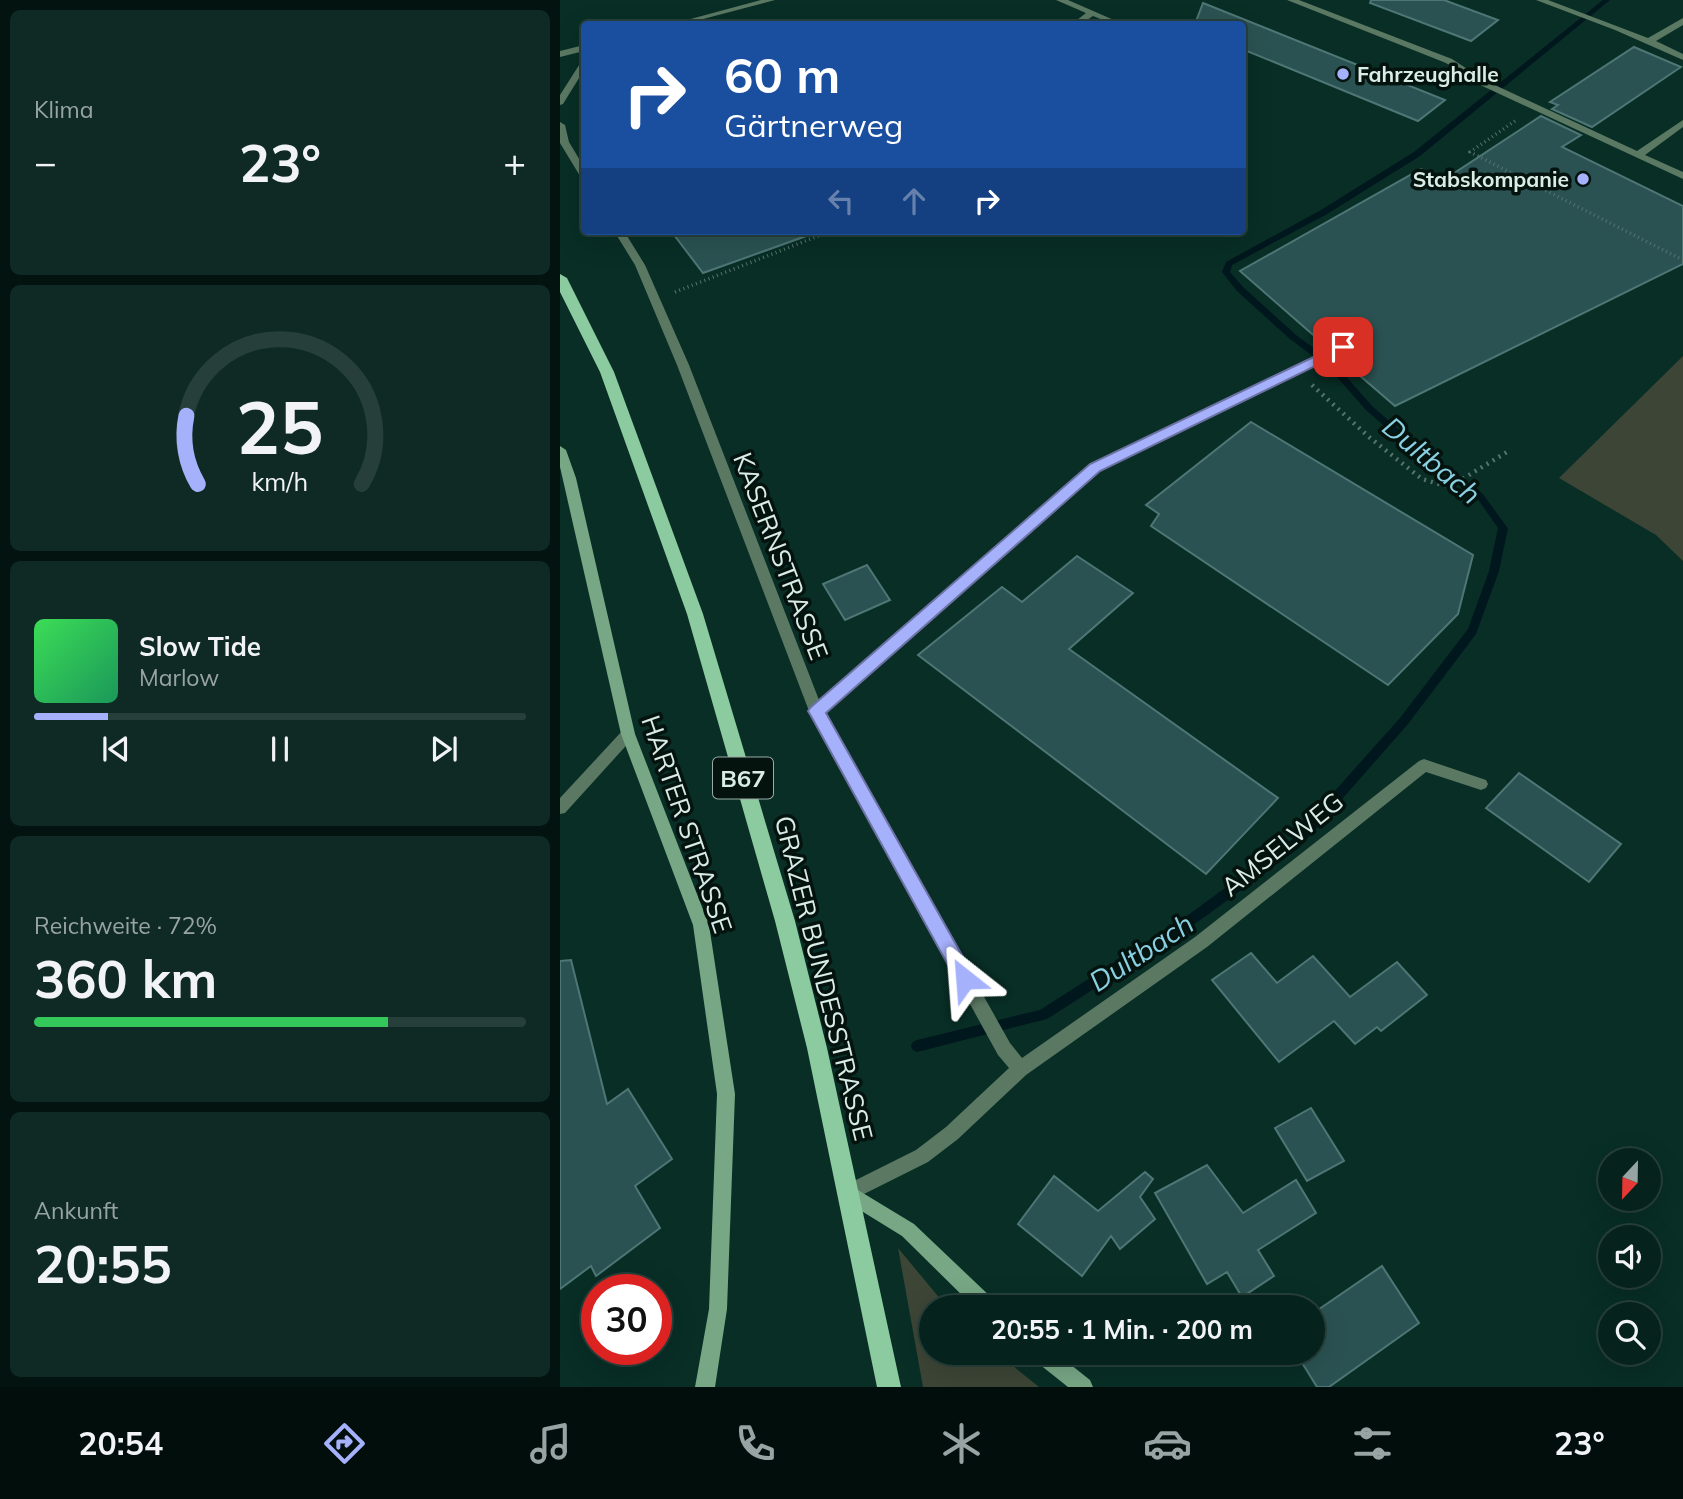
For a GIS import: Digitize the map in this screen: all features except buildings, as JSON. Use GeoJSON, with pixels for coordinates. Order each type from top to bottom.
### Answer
{"type":"FeatureCollection","features":[{"type":"Feature","properties":{"kind":"main road","name":"GRAZER BUNDESSTRASSE"},"geometry":{"type":"LineString","coordinates":[[560,278],[607,372],[695,614],[785,921],[817,1048],[889,1387]]}},
{"type":"Feature","properties":{"kind":"street"},"geometry":{"type":"LineString","coordinates":[[688,21],[771,0]]}},
{"type":"Feature","properties":{"kind":"street"},"geometry":{"type":"LineString","coordinates":[[1060,0],[1112,21]]}},
{"type":"Feature","properties":{"kind":"street"},"geometry":{"type":"LineString","coordinates":[[1291,0],[1448,61],[1481,82],[1683,176]]}},
{"type":"Feature","properties":{"kind":"street"},"geometry":{"type":"LineString","coordinates":[[1540,0],[1618,27],[1683,57]]}},
{"type":"Feature","properties":{"kind":"street"},"geometry":{"type":"LineString","coordinates":[[1080,21],[1092,13]]}},
{"type":"Feature","properties":{"kind":"street"},"geometry":{"type":"LineString","coordinates":[[1650,41],[1683,21]]}},
{"type":"Feature","properties":{"kind":"street"},"geometry":{"type":"LineString","coordinates":[[560,54],[581,49]]}},
{"type":"Feature","properties":{"kind":"street"},"geometry":{"type":"LineString","coordinates":[[560,102],[581,69]]}},
{"type":"Feature","properties":{"kind":"street"},"geometry":{"type":"LineString","coordinates":[[1638,155],[1683,123]]}},
{"type":"Feature","properties":{"kind":"street"},"geometry":{"type":"LineString","coordinates":[[560,125],[564,142],[581,169]]}},
{"type":"Feature","properties":{"kind":"street","name":"KASERNSTRASSE"},"geometry":{"type":"LineString","coordinates":[[621,235],[640,265],[683,365],[816,711],[976,1000],[1004,1049],[1020,1069]]}},
{"type":"Feature","properties":{"kind":"street"},"geometry":{"type":"LineString","coordinates":[[816,711],[1095,467],[1337,350]]}},
{"type":"Feature","properties":{"kind":"street","name":"HARTER STRASSE"},"geometry":{"type":"LineString","coordinates":[[560,450],[570,478],[628,734],[701,925],[726,1094],[718,1310],[705,1387]]}},
{"type":"Feature","properties":{"kind":"street"},"geometry":{"type":"LineString","coordinates":[[560,807],[628,734]]}},
{"type":"Feature","properties":{"kind":"street","name":"AMSELWEG"},"geometry":{"type":"LineString","coordinates":[[848,1193],[922,1156],[952,1133],[1020,1069],[1201,942],[1424,765],[1481,784]]}},
{"type":"Feature","properties":{"kind":"street"},"geometry":{"type":"LineString","coordinates":[[848,1193],[908,1230],[975,1295]]}},
{"type":"Feature","properties":{"kind":"street"},"geometry":{"type":"LineString","coordinates":[[1056,1365],[1083,1387]]}},
{"type":"Feature","properties":{"kind":"path"},"geometry":{"type":"LineString","coordinates":[[1536,107],[1470,152],[1683,260]]}},
{"type":"Feature","properties":{"kind":"path"},"geometry":{"type":"LineString","coordinates":[[655,300],[821,235]]}},
{"type":"Feature","properties":{"kind":"path"},"geometry":{"type":"LineString","coordinates":[[1295,370],[1369,437],[1422,479],[1449,487],[1507,452]]}},
{"type":"Feature","properties":{"kind":"green space"},"geometry":{"type":"Polygon","coordinates":[[[1683,356],[1683,561],[1656,535],[1559,478],[1683,356]]]}},
{"type":"Feature","properties":{"kind":"green space"},"geometry":{"type":"Polygon","coordinates":[[[898,1248],[937,1295],[919,1295],[919,1365],[898,1248]]]}},
{"type":"Feature","properties":{"kind":"green space"},"geometry":{"type":"Polygon","coordinates":[[[919,1365],[1012,1365],[1039,1387],[923,1387],[919,1365]]]}},
{"type":"Feature","properties":{"kind":"waterway","name":"Dultbach"},"geometry":{"type":"LineString","coordinates":[[917,1046],[1043,1015],[1188,922],[1295,844],[1404,721],[1472,631],[1494,571],[1503,528],[1480,496],[1416,449],[1369,408],[1332,366],[1293,337],[1240,289],[1226,272],[1229,264],[1324,212],[1417,154],[1607,0]]}},
{"type":"Feature","properties":{"kind":"place","name":"Fahrzeughalle"},"geometry":{"type":"Point","coordinates":[1343,74]}},
{"type":"Feature","properties":{"kind":"place","name":"Stabskompanie"},"geometry":{"type":"Point","coordinates":[1583,179]}},
{"type":"Feature","properties":{"kind":"route"},"geometry":{"type":"LineString","coordinates":[[965,979],[816,711],[1095,467],[1343,347]]}}]}
